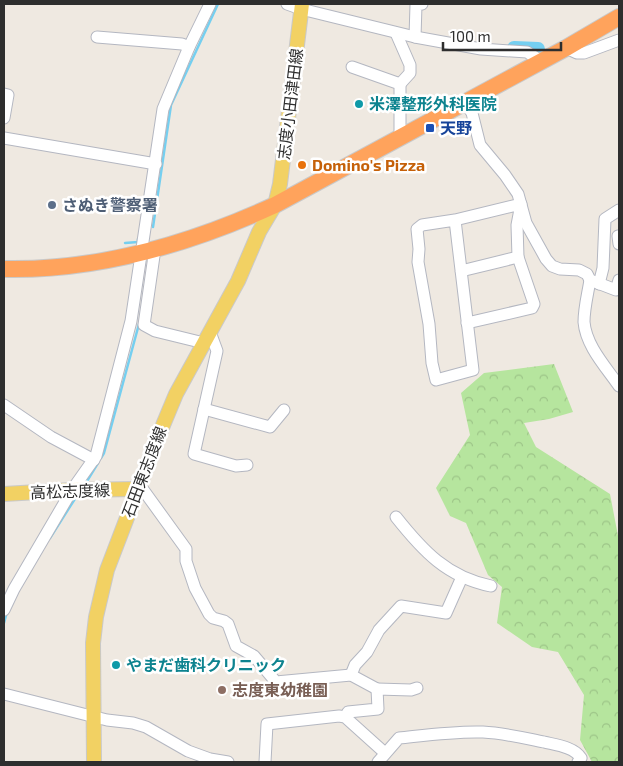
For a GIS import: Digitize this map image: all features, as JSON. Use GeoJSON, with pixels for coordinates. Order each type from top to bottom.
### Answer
{"type":"FeatureCollection","features":[{"type":"Feature","properties":{"kind":"highway"},"geometry":{"type":"LineString","coordinates":[[4,269],[74,265],[148,251],[232,224],[275,205],[619,18]]}},
{"type":"Feature","properties":{"kind":"main road","name":"志度小田津田線"},"geometry":{"type":"LineString","coordinates":[[275,205],[280,184],[301,6]]}},
{"type":"Feature","properties":{"kind":"main road","name":"石田東志度線"},"geometry":{"type":"LineString","coordinates":[[94,762],[93,643],[96,617],[107,570],[176,394],[238,281],[259,232],[275,205]]}},
{"type":"Feature","properties":{"kind":"main road","name":"高松志度線"},"geometry":{"type":"LineString","coordinates":[[4,494],[138,487]]}},
{"type":"Feature","properties":{"kind":"street"},"geometry":{"type":"LineString","coordinates":[[210,4],[189,47],[163,109],[148,251],[144,325],[155,331],[207,337],[217,351],[194,454],[236,466],[247,465]]}},
{"type":"Feature","properties":{"kind":"street"},"geometry":{"type":"LineString","coordinates":[[287,4],[301,6],[396,34],[481,49],[527,52],[541,61]]}},
{"type":"Feature","properties":{"kind":"street"},"geometry":{"type":"LineString","coordinates":[[415,37],[418,4]]}},
{"type":"Feature","properties":{"kind":"street"},"geometry":{"type":"LineString","coordinates":[[396,34],[410,65],[410,72],[400,84],[400,137]]}},
{"type":"Feature","properties":{"kind":"street"},"geometry":{"type":"LineString","coordinates":[[97,37],[182,44],[189,47]]}},
{"type":"Feature","properties":{"kind":"street"},"geometry":{"type":"LineString","coordinates":[[566,48],[577,53],[584,53],[619,40]]}},
{"type":"Feature","properties":{"kind":"street"},"geometry":{"type":"LineString","coordinates":[[352,67],[400,84]]}},
{"type":"Feature","properties":{"kind":"street"},"geometry":{"type":"LineString","coordinates":[[4,94],[8,95],[4,118]]}},
{"type":"Feature","properties":{"kind":"street"},"geometry":{"type":"LineString","coordinates":[[465,102],[472,113],[480,145],[511,182],[518,194],[526,223],[546,259],[552,266],[560,269],[579,270],[587,274],[595,282],[616,290],[619,280]]}},
{"type":"Feature","properties":{"kind":"street"},"geometry":{"type":"LineString","coordinates":[[4,138],[156,164]]}},
{"type":"Feature","properties":{"kind":"street"},"geometry":{"type":"LineString","coordinates":[[455,220],[473,370],[436,380],[418,262],[417,229],[422,225],[455,220],[521,204]]}},
{"type":"Feature","properties":{"kind":"street"},"geometry":{"type":"LineString","coordinates":[[467,323],[532,308],[534,304],[518,257],[517,225],[521,204]]}},
{"type":"Feature","properties":{"kind":"street"},"geometry":{"type":"LineString","coordinates":[[619,210],[605,219],[603,268],[595,282],[584,322],[587,335],[595,351],[619,386]]}},
{"type":"Feature","properties":{"kind":"street"},"geometry":{"type":"LineString","coordinates":[[4,610],[14,589],[72,490],[94,460],[148,251]]}},
{"type":"Feature","properties":{"kind":"street"},"geometry":{"type":"LineString","coordinates":[[461,271],[518,257]]}},
{"type":"Feature","properties":{"kind":"street"},"geometry":{"type":"LineString","coordinates":[[4,406],[52,437],[94,460]]}},
{"type":"Feature","properties":{"kind":"street"},"geometry":{"type":"LineString","coordinates":[[204,409],[270,427],[284,410]]}},
{"type":"Feature","properties":{"kind":"street"},"geometry":{"type":"LineString","coordinates":[[138,487],[186,549],[186,561],[195,588],[209,614],[213,618],[224,620],[228,624],[236,646],[254,656],[276,682],[351,676],[377,690],[411,690],[417,688]]}},
{"type":"Feature","properties":{"kind":"street"},"geometry":{"type":"LineString","coordinates":[[396,518],[418,546],[433,560],[462,577],[491,586]]}},
{"type":"Feature","properties":{"kind":"street"},"geometry":{"type":"LineString","coordinates":[[351,676],[379,630],[401,606],[446,613],[462,577]]}},
{"type":"Feature","properties":{"kind":"street"},"geometry":{"type":"LineString","coordinates":[[345,718],[348,712],[378,709],[377,690]]}},
{"type":"Feature","properties":{"kind":"street"},"geometry":{"type":"LineString","coordinates":[[4,694],[107,720],[146,727],[188,751],[210,759],[228,762]]}},
{"type":"Feature","properties":{"kind":"street"},"geometry":{"type":"LineString","coordinates":[[265,762],[267,724],[339,716],[345,718],[382,758],[399,738],[447,733],[482,732],[509,735],[558,745],[578,753],[581,758],[578,762]]}},
{"type":"Feature","properties":{"kind":"green space"},"geometry":{"type":"Polygon","coordinates":[[[554,364],[573,412],[549,419],[524,423],[536,447],[610,494],[619,541],[619,762],[592,762],[580,740],[584,695],[558,652],[532,647],[497,623],[502,587],[488,575],[466,523],[450,516],[436,488],[470,435],[461,393],[484,373],[554,364]]]}},
{"type":"Feature","properties":{"kind":"waterway"},"geometry":{"type":"LineString","coordinates":[[153,227],[171,105],[218,4]]}},
{"type":"Feature","properties":{"kind":"waterway"},"geometry":{"type":"LineString","coordinates":[[514,48],[538,49]]}},
{"type":"Feature","properties":{"kind":"waterway"},"geometry":{"type":"LineString","coordinates":[[125,243],[138,242],[138,239]]}},
{"type":"Feature","properties":{"kind":"waterway"},"geometry":{"type":"LineString","coordinates":[[101,458],[104,453],[139,324]]}},
{"type":"Feature","properties":{"kind":"waterway"},"geometry":{"type":"LineString","coordinates":[[84,486],[98,463]]}},
{"type":"Feature","properties":{"kind":"waterway"},"geometry":{"type":"LineString","coordinates":[[50,538],[78,494]]}},
{"type":"Feature","properties":{"kind":"waterway"},"geometry":{"type":"LineString","coordinates":[[4,623],[7,612]]}},
{"type":"Feature","properties":{"kind":"place","name":"米澤整形外科医院"},"geometry":{"type":"Point","coordinates":[359,104]}},
{"type":"Feature","properties":{"kind":"place","name":"天野"},"geometry":{"type":"Point","coordinates":[430,128]}},
{"type":"Feature","properties":{"kind":"place","name":"Domino's Pizza"},"geometry":{"type":"Point","coordinates":[302,165]}},
{"type":"Feature","properties":{"kind":"place","name":"さぬき警察署"},"geometry":{"type":"Point","coordinates":[52,205]}},
{"type":"Feature","properties":{"kind":"place","name":"やまだ歯科クリニック"},"geometry":{"type":"Point","coordinates":[116,665]}},
{"type":"Feature","properties":{"kind":"place","name":"志度東幼稚園"},"geometry":{"type":"Point","coordinates":[222,690]}}]}
